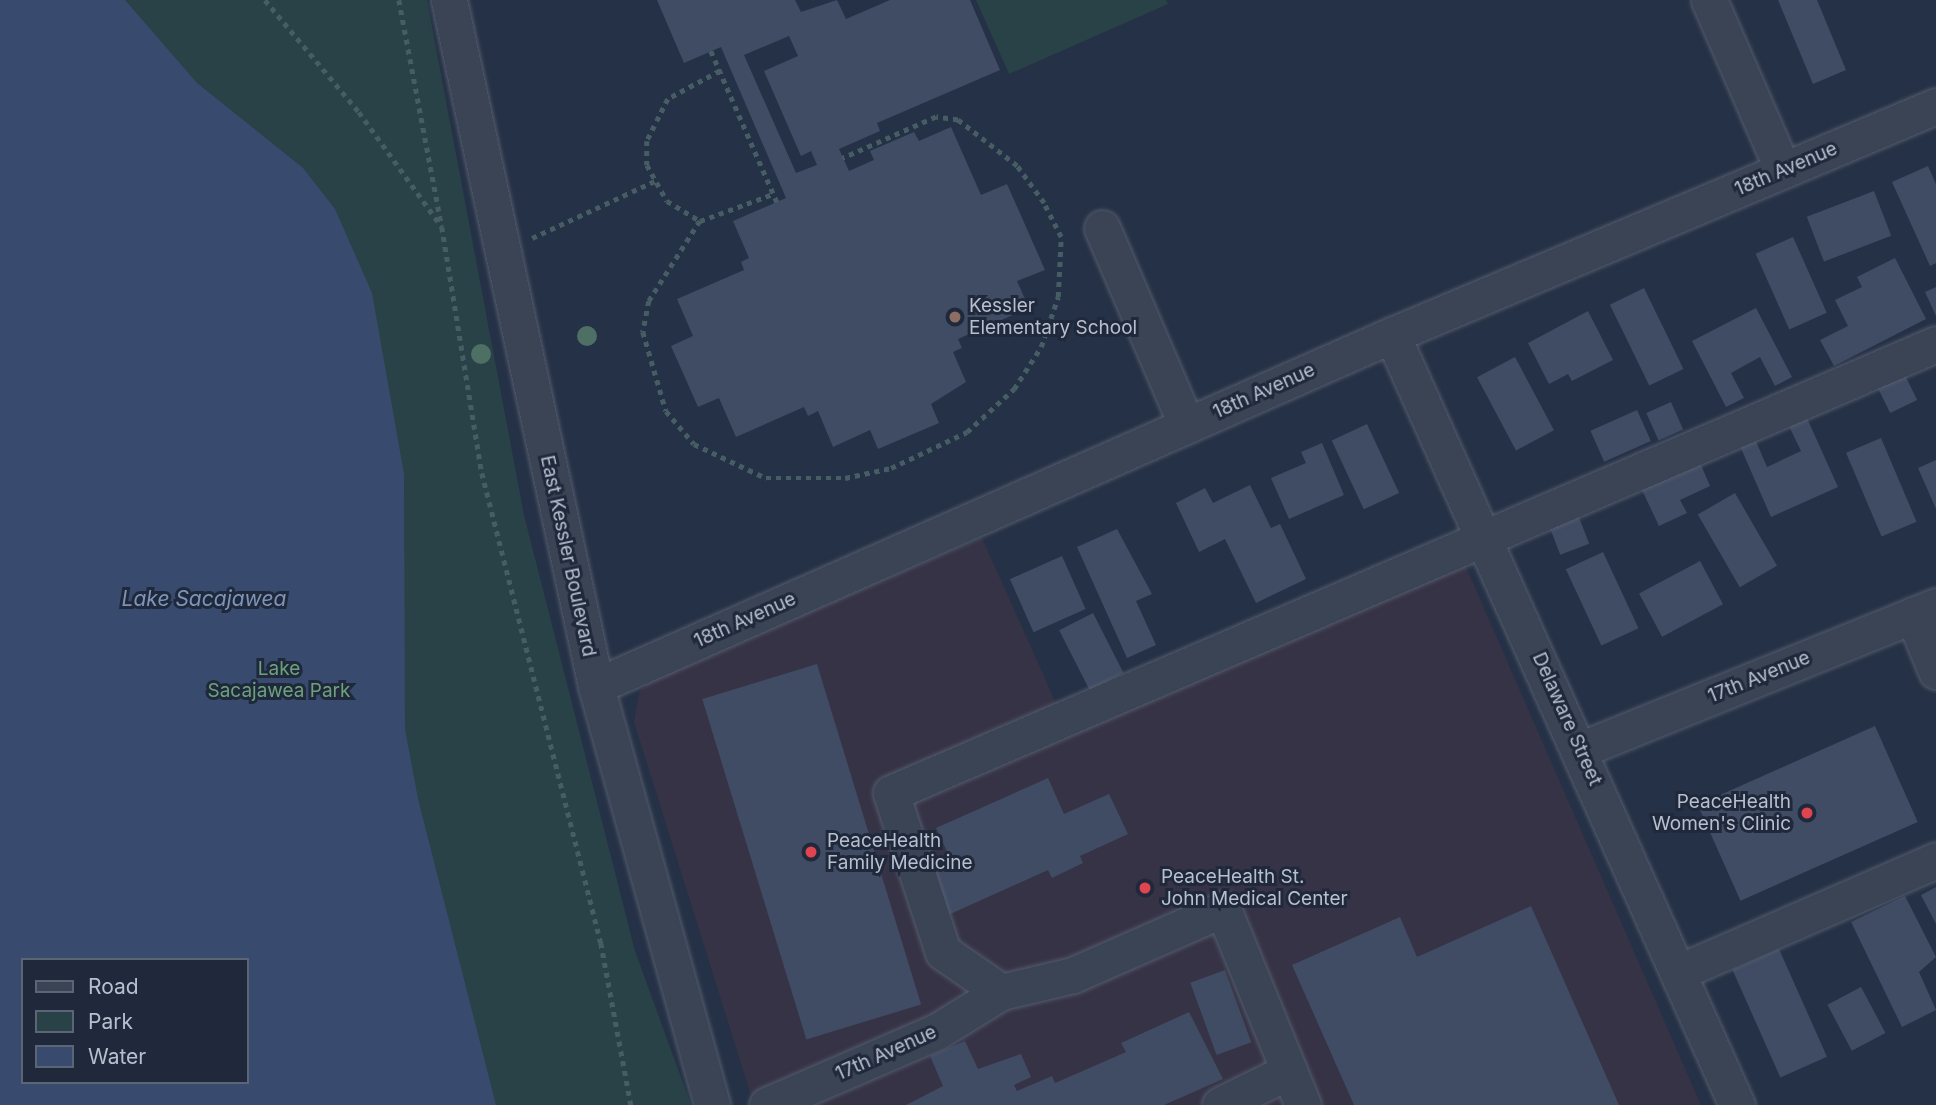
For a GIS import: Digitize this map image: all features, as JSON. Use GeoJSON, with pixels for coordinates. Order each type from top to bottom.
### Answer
{"type":"FeatureCollection","features":[{"type":"Feature","properties":{"kind":"street","name":"East Kessler Boulevard"},"geometry":{"type":"LineString","coordinates":[[449,0],[596,686],[712,1105]]}},
{"type":"Feature","properties":{"kind":"street"},"geometry":{"type":"LineString","coordinates":[[1710,0],[1783,170]]}},
{"type":"Feature","properties":{"kind":"street","name":"18th Avenue"},"geometry":{"type":"LineString","coordinates":[[596,686],[1392,335],[1936,106]]}},
{"type":"Feature","properties":{"kind":"street"},"geometry":{"type":"LineString","coordinates":[[1102,228],[1187,426]]}},
{"type":"Feature","properties":{"kind":"street","name":"Delaware Street"},"geometry":{"type":"LineString","coordinates":[[1392,335],[1582,749],[1737,1105]]}},
{"type":"Feature","properties":{"kind":"street"},"geometry":{"type":"LineString","coordinates":[[1001,992],[943,952],[891,793],[1486,542],[1936,344]]}},
{"type":"Feature","properties":{"kind":"street"},"geometry":{"type":"LineString","coordinates":[[1925,610],[1936,671]]}},
{"type":"Feature","properties":{"kind":"street","name":"17th Avenue"},"geometry":{"type":"LineString","coordinates":[[1582,749],[1925,610]]}},
{"type":"Feature","properties":{"kind":"street"},"geometry":{"type":"LineString","coordinates":[[1679,972],[1936,860]]}},
{"type":"Feature","properties":{"kind":"street","name":"17th Avenue"},"geometry":{"type":"LineString","coordinates":[[767,1105],[936,1032],[1001,992],[1073,975],[1223,909],[1289,1071]]}},
{"type":"Feature","properties":{"kind":"street"},"geometry":{"type":"LineString","coordinates":[[1220,1105],[1289,1071],[1303,1105]]}},
{"type":"Feature","properties":{"kind":"path"},"geometry":{"type":"LineString","coordinates":[[265,0],[359,113],[442,227]]}},
{"type":"Feature","properties":{"kind":"path"},"geometry":{"type":"LineString","coordinates":[[399,0],[442,227],[482,473],[601,943],[631,1105]]}},
{"type":"Feature","properties":{"kind":"path"},"geometry":{"type":"LineString","coordinates":[[711,51],[777,202]]}},
{"type":"Feature","properties":{"kind":"path"},"geometry":{"type":"LineString","coordinates":[[700,221],[667,201],[647,165],[655,119],[687,85],[720,71]]}},
{"type":"Feature","properties":{"kind":"path"},"geometry":{"type":"LineString","coordinates":[[773,194],[700,221],[649,301],[643,332],[666,411],[694,444],[766,478],[803,480],[891,468],[932,450],[997,409],[1041,347],[1063,269],[1060,237],[1017,166],[958,120],[936,117],[843,158]]}},
{"type":"Feature","properties":{"kind":"path"},"geometry":{"type":"LineString","coordinates":[[502,251],[655,181]]}},
{"type":"Feature","properties":{"kind":"shaded area","name":"PeaceHealth St. John Medical Center"},"geometry":{"type":"Polygon","coordinates":[[[982,538],[1056,703],[1462,558],[1701,1105],[754,1105],[634,722],[639,693],[656,675],[982,538]]]}},
{"type":"Feature","properties":{"kind":"green space","name":"Lake Sacajawea"},"geometry":{"type":"Polygon","coordinates":[[[0,0],[427,0],[524,515],[635,951],[691,1105],[0,1105],[0,0]]]}},
{"type":"Feature","properties":{"kind":"green space"},"geometry":{"type":"Polygon","coordinates":[[[976,0],[1166,0],[1168,4],[1009,74],[976,0]]]}},
{"type":"Feature","properties":{"kind":"water","name":"Lake Sacajawea"},"geometry":{"type":"Polygon","coordinates":[[[0,0],[125,0],[197,83],[303,168],[335,209],[372,293],[404,474],[405,729],[418,799],[496,1105],[0,1105],[0,0]]]}},
{"type":"Feature","properties":{"kind":"building"},"geometry":{"type":"Polygon","coordinates":[[[657,0],[795,0],[801,12],[837,0],[846,19],[890,0],[970,0],[1000,70],[877,123],[880,131],[839,149],[849,171],[874,160],[870,151],[914,132],[919,141],[951,127],[981,195],[1007,184],[1045,270],[1017,281],[1029,308],[958,339],[962,348],[953,352],[966,382],[931,404],[939,423],[878,449],[870,430],[833,447],[818,411],[808,416],[804,407],[736,437],[719,398],[698,407],[671,346],[693,336],[677,299],[744,270],[741,262],[749,258],[733,221],[786,198],[721,47],[684,63],[657,0]],[[789,36],[744,55],[796,173],[817,165],[811,151],[801,156],[764,71],[798,56],[789,36]]]}},
{"type":"Feature","properties":{"kind":"building"},"geometry":{"type":"Polygon","coordinates":[[[1778,0],[1817,0],[1846,70],[1813,84],[1778,0]]]}},
{"type":"Feature","properties":{"kind":"building"},"geometry":{"type":"Polygon","coordinates":[[[1928,166],[1936,184],[1936,263],[1930,266],[1892,182],[1928,166]]]}},
{"type":"Feature","properties":{"kind":"building"},"geometry":{"type":"Polygon","coordinates":[[[1874,191],[1891,236],[1824,262],[1807,217],[1874,191]]]}},
{"type":"Feature","properties":{"kind":"building"},"geometry":{"type":"Polygon","coordinates":[[[1793,237],[1827,313],[1789,330],[1756,254],[1793,237]]]}},
{"type":"Feature","properties":{"kind":"building"},"geometry":{"type":"Polygon","coordinates":[[[1895,258],[1926,319],[1834,366],[1820,340],[1848,326],[1835,300],[1862,287],[1857,277],[1895,258]]]}},
{"type":"Feature","properties":{"kind":"building"},"geometry":{"type":"Polygon","coordinates":[[[1936,287],[1936,316],[1925,292],[1936,287]]]}},
{"type":"Feature","properties":{"kind":"building"},"geometry":{"type":"Polygon","coordinates":[[[1644,288],[1683,369],[1649,386],[1610,305],[1644,288]]]}},
{"type":"Feature","properties":{"kind":"building"},"geometry":{"type":"Polygon","coordinates":[[[1756,308],[1792,377],[1775,386],[1760,357],[1731,373],[1744,398],[1726,407],[1692,341],[1756,308]]]}},
{"type":"Feature","properties":{"kind":"building"},"geometry":{"type":"Polygon","coordinates":[[[1588,311],[1613,360],[1572,381],[1568,374],[1549,384],[1528,343],[1588,311]]]}},
{"type":"Feature","properties":{"kind":"building"},"geometry":{"type":"Polygon","coordinates":[[[1515,357],[1554,430],[1516,450],[1477,377],[1515,357]]]}},
{"type":"Feature","properties":{"kind":"building"},"geometry":{"type":"Polygon","coordinates":[[[1904,373],[1917,400],[1890,413],[1877,386],[1904,373]]]}},
{"type":"Feature","properties":{"kind":"building"},"geometry":{"type":"Polygon","coordinates":[[[1671,402],[1683,429],[1659,440],[1646,413],[1671,402]]]}},
{"type":"Feature","properties":{"kind":"building"},"geometry":{"type":"Polygon","coordinates":[[[1637,410],[1651,441],[1604,462],[1590,431],[1637,410]]]}},
{"type":"Feature","properties":{"kind":"building"},"geometry":{"type":"Polygon","coordinates":[[[1806,416],[1838,487],[1771,517],[1740,446],[1755,439],[1767,467],[1801,451],[1788,424],[1806,416]]]}},
{"type":"Feature","properties":{"kind":"building"},"geometry":{"type":"Polygon","coordinates":[[[1367,424],[1399,493],[1364,509],[1332,440],[1367,424]]]}},
{"type":"Feature","properties":{"kind":"building"},"geometry":{"type":"Polygon","coordinates":[[[1881,438],[1917,522],[1882,537],[1846,453],[1881,438]]]}},
{"type":"Feature","properties":{"kind":"building"},"geometry":{"type":"Polygon","coordinates":[[[1322,443],[1344,495],[1289,519],[1271,478],[1306,463],[1301,452],[1322,443]]]}},
{"type":"Feature","properties":{"kind":"building"},"geometry":{"type":"Polygon","coordinates":[[[1698,458],[1710,486],[1680,500],[1687,513],[1659,526],[1640,486],[1698,458]]]}},
{"type":"Feature","properties":{"kind":"building"},"geometry":{"type":"Polygon","coordinates":[[[1936,460],[1936,509],[1918,468],[1936,460]]]}},
{"type":"Feature","properties":{"kind":"building"},"geometry":{"type":"Polygon","coordinates":[[[1250,485],[1271,528],[1280,524],[1306,579],[1256,603],[1225,539],[1199,552],[1176,503],[1205,488],[1213,503],[1250,485]]]}},
{"type":"Feature","properties":{"kind":"building"},"geometry":{"type":"Polygon","coordinates":[[[1735,493],[1777,566],[1740,587],[1698,514],[1735,493]]]}},
{"type":"Feature","properties":{"kind":"building"},"geometry":{"type":"Polygon","coordinates":[[[1577,512],[1589,544],[1560,555],[1548,523],[1577,512]]]}},
{"type":"Feature","properties":{"kind":"building"},"geometry":{"type":"Polygon","coordinates":[[[1117,529],[1152,594],[1136,601],[1156,645],[1127,658],[1077,547],[1117,529]]]}},
{"type":"Feature","properties":{"kind":"building"},"geometry":{"type":"Polygon","coordinates":[[[1603,552],[1638,628],[1601,645],[1566,569],[1603,552]]]}},
{"type":"Feature","properties":{"kind":"building"},"geometry":{"type":"Polygon","coordinates":[[[1062,556],[1086,609],[1034,632],[1010,579],[1062,556]]]}},
{"type":"Feature","properties":{"kind":"building"},"geometry":{"type":"Polygon","coordinates":[[[1700,561],[1723,604],[1662,637],[1639,593],[1700,561]]]}},
{"type":"Feature","properties":{"kind":"building"},"geometry":{"type":"Polygon","coordinates":[[[1093,613],[1123,673],[1090,690],[1059,630],[1093,613]]]}},
{"type":"Feature","properties":{"kind":"building","name":"PeaceHealth Family Medicine"},"geometry":{"type":"Polygon","coordinates":[[[817,664],[921,1004],[806,1040],[702,699],[817,664]]]}},
{"type":"Feature","properties":{"kind":"building","name":"PeaceHealth Women's Clinic"},"geometry":{"type":"Polygon","coordinates":[[[1875,726],[1918,822],[1740,901],[1698,805],[1875,726]]]}},
{"type":"Feature","properties":{"kind":"building"},"geometry":{"type":"Polygon","coordinates":[[[1048,778],[1064,814],[1109,794],[1128,834],[1080,856],[1083,863],[1052,878],[1048,870],[948,915],[930,875],[953,864],[936,828],[1048,778]]]}},
{"type":"Feature","properties":{"kind":"building"},"geometry":{"type":"Polygon","coordinates":[[[1936,887],[1936,924],[1921,895],[1936,887]]]}},
{"type":"Feature","properties":{"kind":"building"},"geometry":{"type":"Polygon","coordinates":[[[1905,896],[1936,957],[1919,972],[1936,1010],[1902,1027],[1851,922],[1905,896]]]}},
{"type":"Feature","properties":{"kind":"building"},"geometry":{"type":"Polygon","coordinates":[[[1531,906],[1619,1105],[1354,1105],[1292,965],[1400,917],[1417,957],[1531,906]]]}},
{"type":"Feature","properties":{"kind":"building"},"geometry":{"type":"Polygon","coordinates":[[[1779,949],[1827,1057],[1780,1078],[1732,970],[1779,949]]]}},
{"type":"Feature","properties":{"kind":"building"},"geometry":{"type":"Polygon","coordinates":[[[1225,970],[1251,1042],[1217,1055],[1190,983],[1225,970]]]}},
{"type":"Feature","properties":{"kind":"building"},"geometry":{"type":"Polygon","coordinates":[[[1861,987],[1885,1033],[1852,1051],[1827,1005],[1861,987]]]}},
{"type":"Feature","properties":{"kind":"building"},"geometry":{"type":"Polygon","coordinates":[[[1189,1012],[1223,1079],[1164,1105],[906,1105],[943,1086],[930,1056],[965,1041],[978,1069],[1021,1054],[1031,1077],[1014,1085],[1017,1091],[1052,1076],[1055,1083],[1126,1052],[1121,1043],[1189,1012]]]}},
{"type":"Feature","properties":{"kind":"place","name":"Kessler Elementary School"},"geometry":{"type":"Point","coordinates":[955,317]}},
{"type":"Feature","properties":{"kind":"place","name":"PeaceHealth Women's Clinic"},"geometry":{"type":"Point","coordinates":[1807,813]}},
{"type":"Feature","properties":{"kind":"place","name":"PeaceHealth Family Medicine"},"geometry":{"type":"Point","coordinates":[811,852]}},
{"type":"Feature","properties":{"kind":"place","name":"PeaceHealth St. John Medical Center"},"geometry":{"type":"Point","coordinates":[1145,888]}},
{"type":"Feature","properties":{"kind":"park label","name":"Lake Sacajawea Park"},"geometry":{"type":"Point","coordinates":[279,680]}}]}
